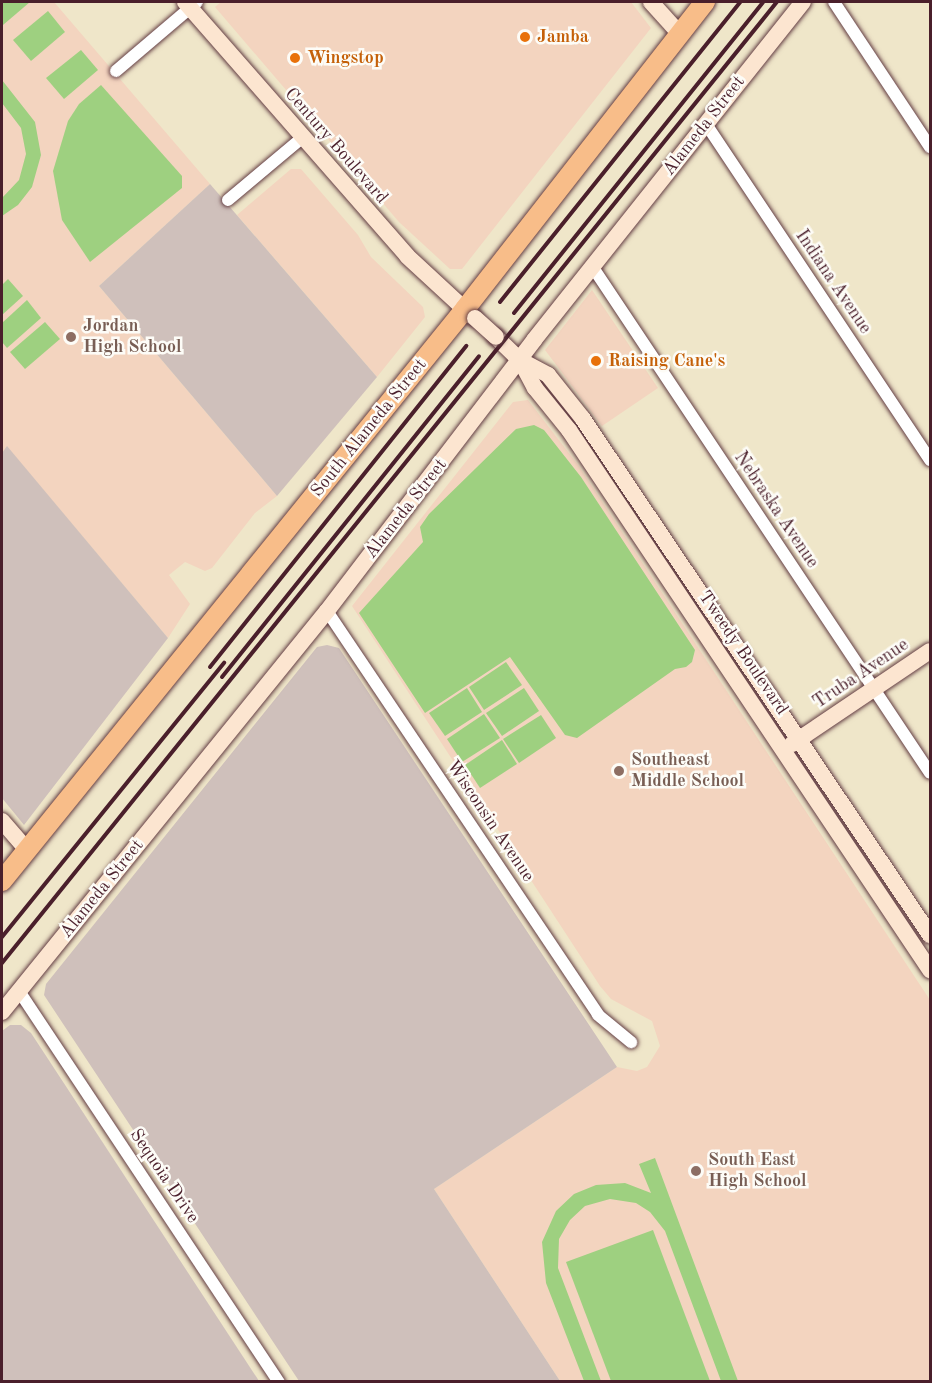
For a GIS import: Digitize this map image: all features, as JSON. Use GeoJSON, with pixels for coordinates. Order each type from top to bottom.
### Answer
{"type":"FeatureCollection","features":[{"type":"Feature","properties":{"kind":"main road"},"geometry":{"type":"LineString","coordinates":[[651,2],[679,33]]}},
{"type":"Feature","properties":{"kind":"main road","name":"South Alameda Street"},"geometry":{"type":"LineString","coordinates":[[27,850],[470,314],[679,33],[705,2]]}},
{"type":"Feature","properties":{"kind":"main road","name":"Alameda Street"},"geometry":{"type":"LineString","coordinates":[[2,1012],[327,611],[592,266],[802,2]]}},
{"type":"Feature","properties":{"kind":"main road","name":"Century Boulevard"},"geometry":{"type":"LineString","coordinates":[[190,4],[406,256],[470,314]]}},
{"type":"Feature","properties":{"kind":"main road","name":"Tweedy Boulevard"},"geometry":{"type":"LineString","coordinates":[[470,314],[520,360],[548,375],[583,419],[800,738],[930,935]]}},
{"type":"Feature","properties":{"kind":"main road","name":"Tweedy Boulevard"},"geometry":{"type":"LineString","coordinates":[[520,360],[535,388],[569,430],[930,970]]}},
{"type":"Feature","properties":{"kind":"main road","name":"Truba Avenue"},"geometry":{"type":"LineString","coordinates":[[784,750],[930,651]]}},
{"type":"Feature","properties":{"kind":"main road"},"geometry":{"type":"LineString","coordinates":[[2,821],[27,850],[2,881]]}},
{"type":"Feature","properties":{"kind":"street"},"geometry":{"type":"LineString","coordinates":[[834,2],[930,147]]}},
{"type":"Feature","properties":{"kind":"street"},"geometry":{"type":"LineString","coordinates":[[116,71],[190,4]]}},
{"type":"Feature","properties":{"kind":"street","name":"Indiana Avenue"},"geometry":{"type":"LineString","coordinates":[[706,124],[930,460]]}},
{"type":"Feature","properties":{"kind":"street"},"geometry":{"type":"LineString","coordinates":[[228,200],[303,137]]}},
{"type":"Feature","properties":{"kind":"street","name":"Nebraska Avenue"},"geometry":{"type":"LineString","coordinates":[[592,266],[930,773]]}},
{"type":"Feature","properties":{"kind":"street","name":"Wisconsin Avenue"},"geometry":{"type":"LineString","coordinates":[[327,611],[598,1015],[631,1042]]}},
{"type":"Feature","properties":{"kind":"street","name":"Sequoia Drive"},"geometry":{"type":"LineString","coordinates":[[19,991],[279,1382]]}},
{"type":"Feature","properties":{"kind":"shaded area","name":"Jordan High School"},"geometry":{"type":"Polygon","coordinates":[[[2,2],[54,2],[210,184],[99,286],[277,496],[255,513],[212,568],[205,571],[185,562],[169,575],[190,604],[168,638],[7,447],[2,453],[2,2]]]}},
{"type":"Feature","properties":{"kind":"shaded area"},"geometry":{"type":"Polygon","coordinates":[[[221,2],[631,2],[651,28],[462,269],[450,269],[399,222],[215,7],[221,2]]]}},
{"type":"Feature","properties":{"kind":"shaded area"},"geometry":{"type":"Polygon","coordinates":[[[291,169],[301,169],[358,235],[371,257],[423,307],[425,317],[377,377],[237,215],[291,169]]]}},
{"type":"Feature","properties":{"kind":"shaded area"},"geometry":{"type":"Polygon","coordinates":[[[210,184],[377,377],[277,496],[99,286],[210,184]]]}},
{"type":"Feature","properties":{"kind":"shaded area","name":"Raising Cane's"},"geometry":{"type":"Polygon","coordinates":[[[592,290],[658,388],[602,426],[545,350],[592,290]]]}},
{"type":"Feature","properties":{"kind":"shaded area"},"geometry":{"type":"Polygon","coordinates":[[[528,400],[578,465],[930,1000],[930,1381],[560,1381],[434,1189],[617,1067],[637,1071],[647,1067],[660,1046],[652,1021],[611,999],[600,986],[352,606],[513,402],[528,400]]]}},
{"type":"Feature","properties":{"kind":"shaded area"},"geometry":{"type":"Polygon","coordinates":[[[7,446],[168,638],[24,825],[2,798],[2,453],[7,446]]]}},
{"type":"Feature","properties":{"kind":"shaded area"},"geometry":{"type":"Polygon","coordinates":[[[327,645],[339,648],[617,1067],[434,1189],[560,1381],[299,1381],[44,995],[46,984],[317,647],[327,645]]]}},
{"type":"Feature","properties":{"kind":"shaded area"},"geometry":{"type":"Polygon","coordinates":[[[10,1025],[21,1025],[31,1033],[259,1381],[2,1381],[2,1031],[10,1025]]]}},
{"type":"Feature","properties":{"kind":"green space"},"geometry":{"type":"Polygon","coordinates":[[[2,2],[30,2],[3,25],[2,2]]]}},
{"type":"Feature","properties":{"kind":"green space"},"geometry":{"type":"Polygon","coordinates":[[[48,11],[65,32],[31,61],[13,40],[48,11]]]}},
{"type":"Feature","properties":{"kind":"green space"},"geometry":{"type":"Polygon","coordinates":[[[81,50],[98,70],[64,99],[46,78],[81,50]]]}},
{"type":"Feature","properties":{"kind":"green space"},"geometry":{"type":"Polygon","coordinates":[[[2,80],[35,122],[41,155],[32,187],[18,205],[2,216],[2,198],[19,180],[26,154],[21,128],[2,103],[2,80]]]}},
{"type":"Feature","properties":{"kind":"green space"},"geometry":{"type":"Polygon","coordinates":[[[101,85],[182,176],[182,188],[90,262],[62,220],[53,171],[68,121],[79,104],[101,85]]]}},
{"type":"Feature","properties":{"kind":"green space"},"geometry":{"type":"Polygon","coordinates":[[[8,279],[23,296],[2,315],[2,285],[8,279]]]}},
{"type":"Feature","properties":{"kind":"green space"},"geometry":{"type":"Polygon","coordinates":[[[27,300],[41,318],[7,348],[2,342],[2,323],[27,300]]]}},
{"type":"Feature","properties":{"kind":"green space"},"geometry":{"type":"Polygon","coordinates":[[[45,322],[60,339],[25,369],[10,352],[45,322]]]}},
{"type":"Feature","properties":{"kind":"green space"},"geometry":{"type":"Polygon","coordinates":[[[534,425],[544,430],[581,477],[695,650],[692,662],[686,667],[675,669],[577,738],[565,735],[510,657],[425,713],[359,613],[423,542],[420,527],[429,514],[516,429],[534,425]]]}},
{"type":"Feature","properties":{"kind":"green space"},"geometry":{"type":"Polygon","coordinates":[[[506,662],[522,685],[484,710],[469,687],[506,662]]]}},
{"type":"Feature","properties":{"kind":"green space"},"geometry":{"type":"Polygon","coordinates":[[[467,688],[482,712],[445,736],[429,713],[467,688]]]}},
{"type":"Feature","properties":{"kind":"green space"},"geometry":{"type":"Polygon","coordinates":[[[524,688],[539,711],[502,736],[486,713],[524,688]]]}},
{"type":"Feature","properties":{"kind":"green space"},"geometry":{"type":"Polygon","coordinates":[[[484,714],[500,738],[462,762],[447,739],[484,714]]]}},
{"type":"Feature","properties":{"kind":"green space"},"geometry":{"type":"Polygon","coordinates":[[[541,715],[556,738],[519,763],[503,739],[541,715]]]}},
{"type":"Feature","properties":{"kind":"green space"},"geometry":{"type":"Polygon","coordinates":[[[502,740],[517,764],[480,788],[465,765],[502,740]]]}},
{"type":"Feature","properties":{"kind":"green space"},"geometry":{"type":"Polygon","coordinates":[[[655,1158],[738,1381],[721,1381],[665,1231],[650,1212],[636,1203],[610,1199],[585,1206],[570,1220],[559,1239],[558,1268],[601,1381],[584,1381],[546,1283],[542,1242],[556,1211],[574,1194],[596,1185],[625,1183],[651,1193],[639,1164],[655,1158]]]}},
{"type":"Feature","properties":{"kind":"green space"},"geometry":{"type":"Polygon","coordinates":[[[653,1230],[710,1381],[611,1381],[566,1262],[653,1230]]]}},
{"type":"Feature","properties":{"kind":"railway"},"geometry":{"type":"LineString","coordinates":[[500,302],[740,2]]}},
{"type":"Feature","properties":{"kind":"railway"},"geometry":{"type":"LineString","coordinates":[[514,313],[763,2]]}},
{"type":"Feature","properties":{"kind":"railway"},"geometry":{"type":"LineString","coordinates":[[2,963],[777,2]]}},
{"type":"Feature","properties":{"kind":"railway"},"geometry":{"type":"LineString","coordinates":[[210,667],[466,346]]}},
{"type":"Feature","properties":{"kind":"railway"},"geometry":{"type":"LineString","coordinates":[[222,677],[479,356]]}},
{"type":"Feature","properties":{"kind":"railway"},"geometry":{"type":"LineString","coordinates":[[2,937],[224,663]]}},
{"type":"Feature","properties":{"kind":"place","name":"Jamba"},"geometry":{"type":"Point","coordinates":[525,37]}},
{"type":"Feature","properties":{"kind":"place","name":"Wingstop"},"geometry":{"type":"Point","coordinates":[295,58]}},
{"type":"Feature","properties":{"kind":"place","name":"Jordan High School"},"geometry":{"type":"Point","coordinates":[71,337]}},
{"type":"Feature","properties":{"kind":"place","name":"Raising Cane's"},"geometry":{"type":"Point","coordinates":[596,361]}},
{"type":"Feature","properties":{"kind":"place","name":"Southeast Middle School"},"geometry":{"type":"Point","coordinates":[619,771]}},
{"type":"Feature","properties":{"kind":"place","name":"South East High School"},"geometry":{"type":"Point","coordinates":[696,1171]}}]}
